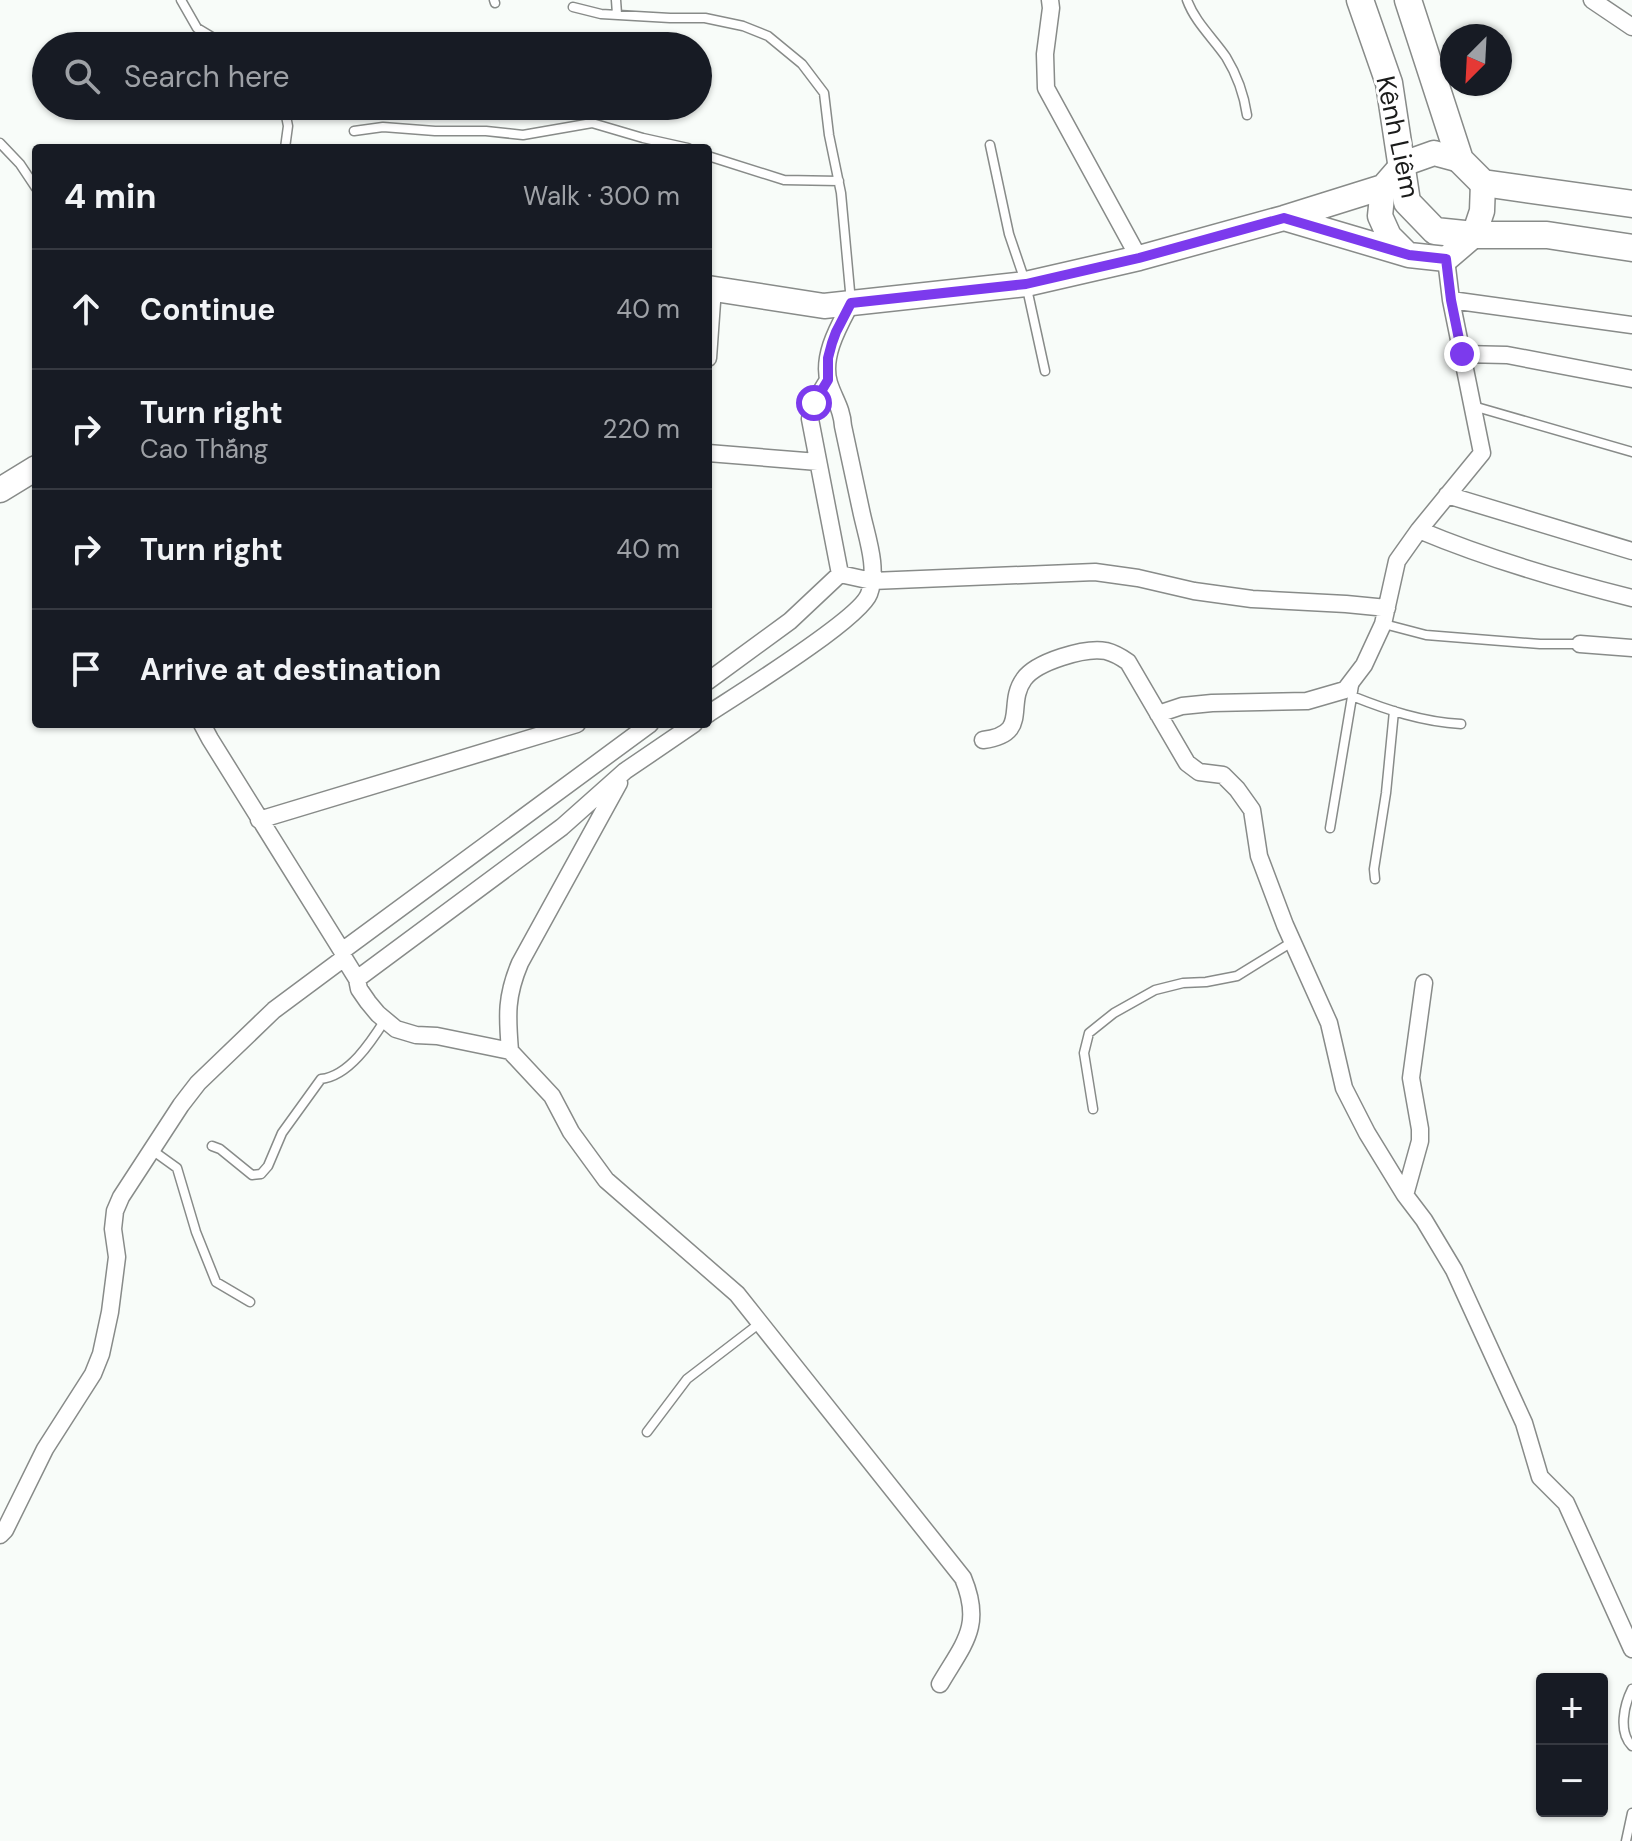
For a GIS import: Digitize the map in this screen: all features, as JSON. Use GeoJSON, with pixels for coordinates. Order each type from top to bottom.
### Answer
{"type":"FeatureCollection","features":[{"type":"Feature","properties":{"kind":"main road","name":"Kênh Liêm"},"geometry":{"type":"LineString","coordinates":[[1360,0],[1389,83],[1407,202],[1435,231],[1474,235],[1547,235],[1632,248]]}},
{"type":"Feature","properties":{"kind":"main road","name":"Kênh Liêm"},"geometry":{"type":"LineString","coordinates":[[1408,0],[1460,160],[1483,183]]}},
{"type":"Feature","properties":{"kind":"main road"},"geometry":{"type":"LineString","coordinates":[[712,288],[824,306],[1026,284],[1139,258],[1383,187],[1403,164],[1434,153],[1460,160]]}},
{"type":"Feature","properties":{"kind":"main road"},"geometry":{"type":"LineString","coordinates":[[1284,218],[1409,255],[1446,259],[1474,235],[1482,211],[1483,183],[1632,204]]}},
{"type":"Feature","properties":{"kind":"main road"},"geometry":{"type":"LineString","coordinates":[[1383,187],[1380,216],[1389,236],[1409,255]]}},
{"type":"Feature","properties":{"kind":"main road"},"geometry":{"type":"LineString","coordinates":[[0,490],[32,470]]}},
{"type":"Feature","properties":{"kind":"street"},"geometry":{"type":"LineString","coordinates":[[1050,0],[1045,54],[1046,88],[1139,258]]}},
{"type":"Feature","properties":{"kind":"street"},"geometry":{"type":"LineString","coordinates":[[1592,0],[1632,27]]}},
{"type":"Feature","properties":{"kind":"street"},"geometry":{"type":"LineString","coordinates":[[1158,714],[1182,706],[1212,703],[1307,701],[1345,690],[1364,665],[1385,616],[1397,561],[1482,453],[1451,300],[1446,259]]}},
{"type":"Feature","properties":{"kind":"street"},"geometry":{"type":"LineString","coordinates":[[1451,300],[1632,325]]}},
{"type":"Feature","properties":{"kind":"street"},"geometry":{"type":"LineString","coordinates":[[712,711],[837,627],[869,596],[873,574],[869,551],[842,410],[828,380],[832,343],[851,303]]}},
{"type":"Feature","properties":{"kind":"street"},"geometry":{"type":"LineString","coordinates":[[1462,354],[1507,355],[1632,379]]}},
{"type":"Feature","properties":{"kind":"street"},"geometry":{"type":"LineString","coordinates":[[828,380],[814,403],[810,419],[840,574]]}},
{"type":"Feature","properties":{"kind":"street"},"geometry":{"type":"LineString","coordinates":[[712,453],[818,462]]}},
{"type":"Feature","properties":{"kind":"street"},"geometry":{"type":"LineString","coordinates":[[1447,495],[1632,551]]}},
{"type":"Feature","properties":{"kind":"street"},"geometry":{"type":"LineString","coordinates":[[1419,530],[1453,545],[1632,598]]}},
{"type":"Feature","properties":{"kind":"street"},"geometry":{"type":"LineString","coordinates":[[840,574],[872,581],[1095,572],[1252,599],[1346,604],[1385,616]]}},
{"type":"Feature","properties":{"kind":"street"},"geometry":{"type":"LineString","coordinates":[[712,678],[790,621],[840,574]]}},
{"type":"Feature","properties":{"kind":"street"},"geometry":{"type":"LineString","coordinates":[[1580,644],[1632,648]]}},
{"type":"Feature","properties":{"kind":"street"},"geometry":{"type":"LineString","coordinates":[[983,740],[1002,735],[1014,724],[1016,694],[1025,677],[1038,666],[1073,654],[1102,650],[1128,662],[1187,763],[1199,772],[1223,775],[1252,810],[1259,856],[1329,1023],[1344,1088],[1367,1133],[1454,1270],[1524,1423],[1540,1477],[1566,1503],[1632,1649]]}},
{"type":"Feature","properties":{"kind":"street"},"geometry":{"type":"LineString","coordinates":[[204,728],[343,955],[368,1002],[396,1029],[510,1051],[552,1096],[571,1132],[606,1180],[737,1294],[963,1578],[971,1597],[971,1630],[940,1684]]}},
{"type":"Feature","properties":{"kind":"street"},"geometry":{"type":"LineString","coordinates":[[259,820],[564,728]]}},
{"type":"Feature","properties":{"kind":"street"},"geometry":{"type":"LineString","coordinates":[[0,1535],[45,1449],[93,1374],[101,1354],[117,1257],[113,1229],[115,1211],[121,1197],[198,1083],[274,1010],[343,955],[645,728]]}},
{"type":"Feature","properties":{"kind":"street"},"geometry":{"type":"LineString","coordinates":[[357,979],[562,827],[625,771],[688,728]]}},
{"type":"Feature","properties":{"kind":"street"},"geometry":{"type":"LineString","coordinates":[[510,1051],[507,1016],[513,979],[625,771]]}},
{"type":"Feature","properties":{"kind":"street"},"geometry":{"type":"LineString","coordinates":[[1405,1195],[1420,1141],[1411,1078],[1424,983]]}},
{"type":"Feature","properties":{"kind":"lane"},"geometry":{"type":"LineString","coordinates":[[181,0],[197,28],[204,32]]}},
{"type":"Feature","properties":{"kind":"lane"},"geometry":{"type":"LineString","coordinates":[[616,0],[617,14]]}},
{"type":"Feature","properties":{"kind":"lane"},"geometry":{"type":"LineString","coordinates":[[1187,0],[1190,10],[1227,58],[1244,95],[1247,115]]}},
{"type":"Feature","properties":{"kind":"lane"},"geometry":{"type":"LineString","coordinates":[[573,7],[601,14],[705,18],[743,26],[768,36],[802,64],[824,93],[839,181],[851,303]]}},
{"type":"Feature","properties":{"kind":"lane"},"geometry":{"type":"LineString","coordinates":[[286,144],[287,120]]}},
{"type":"Feature","properties":{"kind":"lane"},"geometry":{"type":"LineString","coordinates":[[354,131],[383,127],[523,135],[592,123],[670,144]]}},
{"type":"Feature","properties":{"kind":"lane"},"geometry":{"type":"LineString","coordinates":[[0,143],[32,182]]}},
{"type":"Feature","properties":{"kind":"lane"},"geometry":{"type":"LineString","coordinates":[[990,145],[1009,234],[1026,284],[1045,371]]}},
{"type":"Feature","properties":{"kind":"lane"},"geometry":{"type":"LineString","coordinates":[[712,157],[784,180],[839,181]]}},
{"type":"Feature","properties":{"kind":"lane"},"geometry":{"type":"LineString","coordinates":[[1472,406],[1632,452]]}},
{"type":"Feature","properties":{"kind":"lane"},"geometry":{"type":"LineString","coordinates":[[1385,616],[1426,635],[1580,644]]}},
{"type":"Feature","properties":{"kind":"lane"},"geometry":{"type":"LineString","coordinates":[[1330,828],[1356,676]]}},
{"type":"Feature","properties":{"kind":"lane"},"geometry":{"type":"LineString","coordinates":[[1352,696],[1394,711],[1461,724]]}},
{"type":"Feature","properties":{"kind":"lane"},"geometry":{"type":"LineString","coordinates":[[1375,879],[1394,711]]}},
{"type":"Feature","properties":{"kind":"lane"},"geometry":{"type":"LineString","coordinates":[[1093,1109],[1084,1053],[1089,1033],[1114,1013],[1155,990],[1237,976],[1293,942]]}},
{"type":"Feature","properties":{"kind":"lane"},"geometry":{"type":"LineString","coordinates":[[212,1146],[252,1175],[261,1174],[268,1166],[282,1133],[321,1079],[332,1078],[366,1050],[385,1020]]}},
{"type":"Feature","properties":{"kind":"lane"},"geometry":{"type":"LineString","coordinates":[[152,1150],[177,1168],[196,1232],[216,1282],[250,1302]]}},
{"type":"Feature","properties":{"kind":"lane"},"geometry":{"type":"LineString","coordinates":[[647,1432],[687,1379],[760,1323]]}},
{"type":"Feature","properties":{"kind":"lane"},"geometry":{"type":"LineString","coordinates":[[1632,1689],[1624,1709],[1625,1733],[1627,1742],[1632,1746]]}},
{"type":"Feature","properties":{"kind":"lane"},"geometry":{"type":"LineString","coordinates":[[1626,1841],[1632,1813]]}},
{"type":"Feature","properties":{"kind":"route"},"geometry":{"type":"LineString","coordinates":[[814,403],[828,380],[832,343],[851,303],[1026,284],[1139,258],[1284,218],[1409,255],[1446,259],[1462,354]]}}]}
